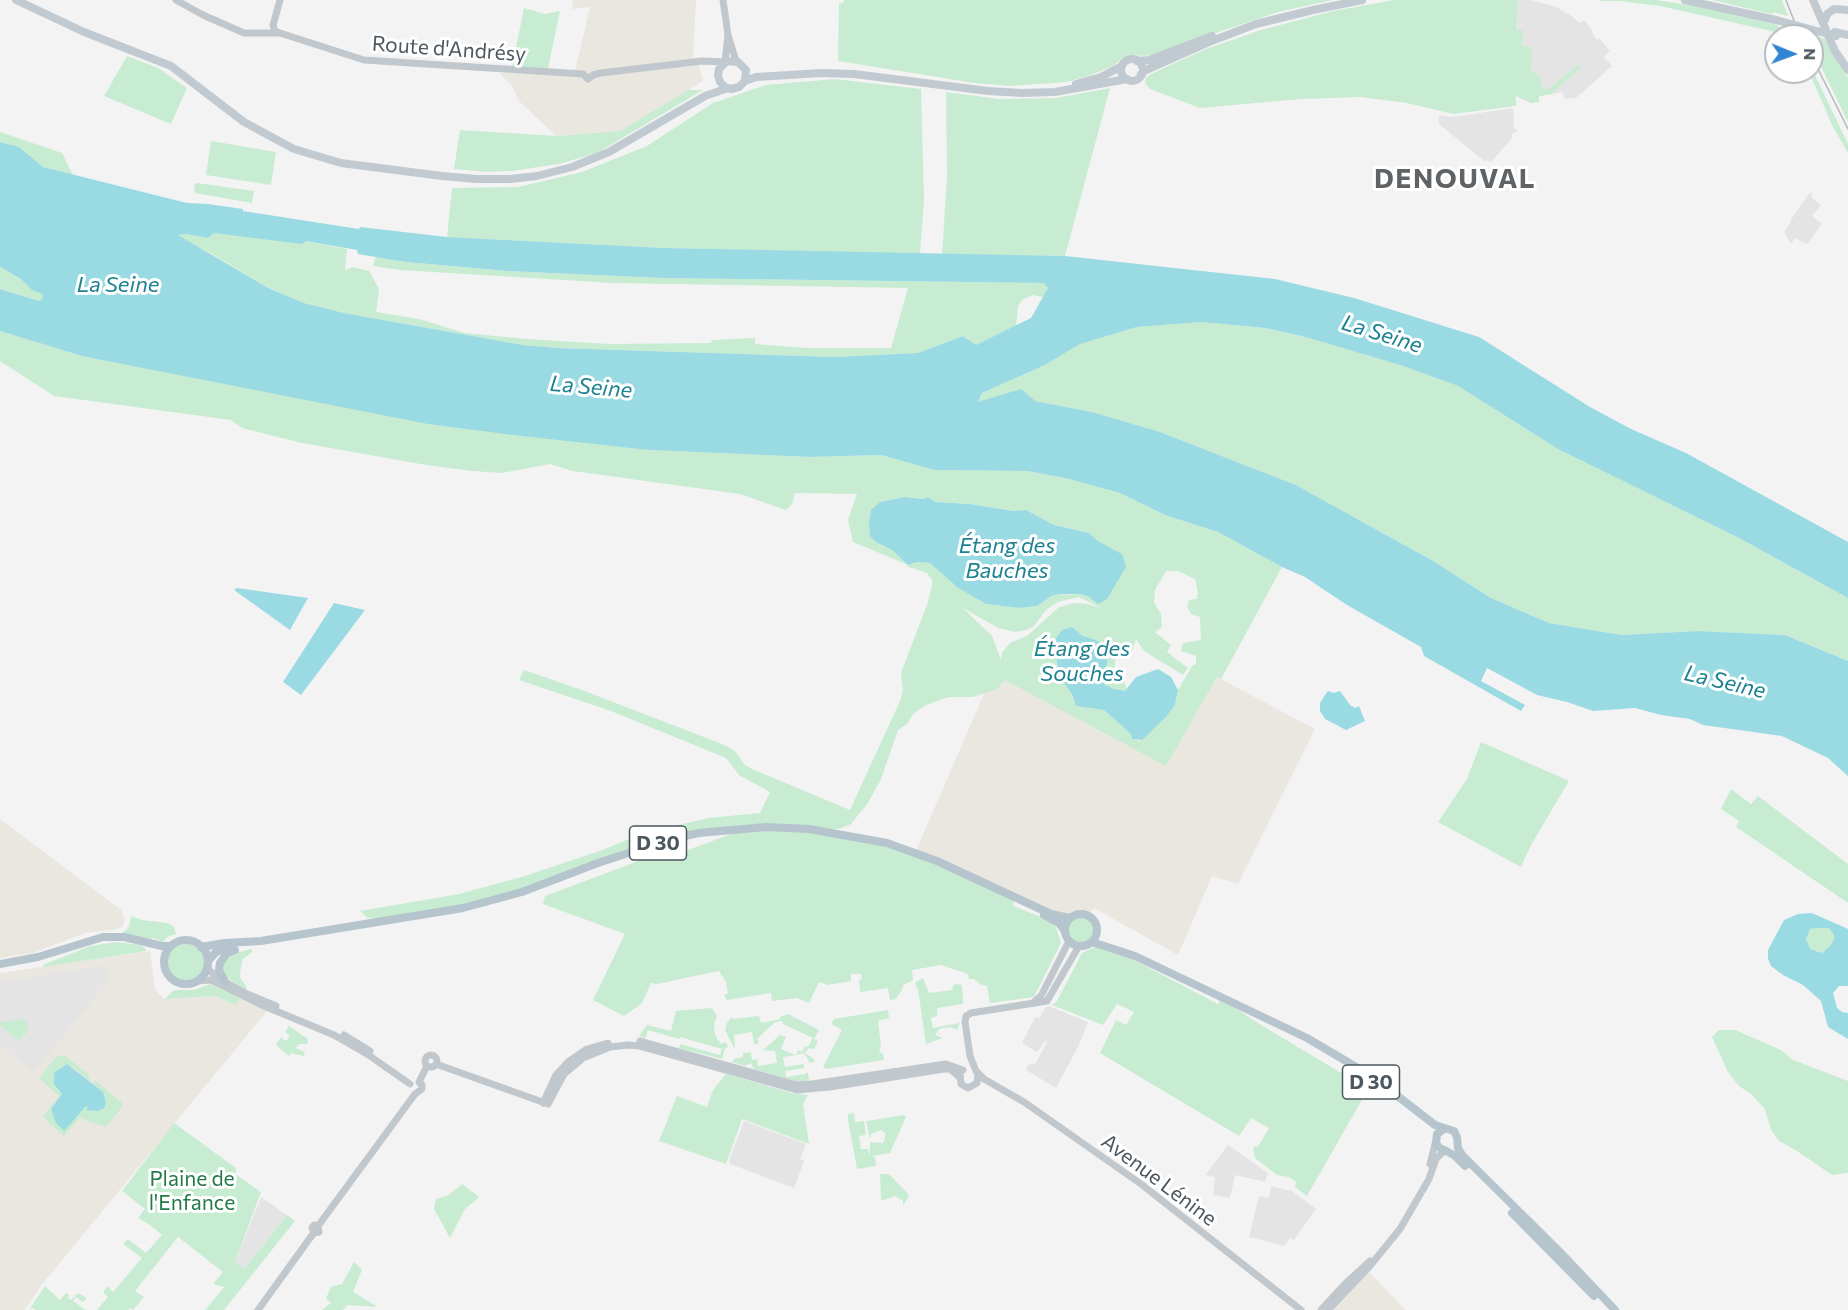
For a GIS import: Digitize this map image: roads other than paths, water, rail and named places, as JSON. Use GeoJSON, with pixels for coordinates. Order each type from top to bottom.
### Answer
{"type":"FeatureCollection","features":[{"type":"Feature","properties":{"kind":"main road"},"geometry":{"type":"LineString","coordinates":[[8,0],[83,35],[128,50]]}},
{"type":"Feature","properties":{"kind":"main road"},"geometry":{"type":"LineString","coordinates":[[16,0],[170,69],[243,125],[275,144],[346,167],[418,176],[500,180],[557,172],[609,152],[705,96],[728,88],[737,88],[745,81],[757,76],[844,73],[977,90],[1022,93],[1055,92],[1127,79],[1135,80],[1148,69],[1256,24],[1362,0]]}},
{"type":"Feature","properties":{"kind":"main road"},"geometry":{"type":"LineString","coordinates":[[705,96],[712,88],[725,62],[736,61],[745,69],[758,74],[844,70],[986,88],[1023,90],[1053,88],[1111,73],[1128,60],[1149,60],[1224,31],[1272,17],[1347,0]]}},
{"type":"Feature","properties":{"kind":"main road"},"geometry":{"type":"LineString","coordinates":[[1685,0],[1776,18]]}},
{"type":"Feature","properties":{"kind":"main road"},"geometry":{"type":"LineString","coordinates":[[1702,0],[1848,37]]}},
{"type":"Feature","properties":{"kind":"main road"},"geometry":{"type":"LineString","coordinates":[[1815,0],[1838,49],[1848,63]]}},
{"type":"Feature","properties":{"kind":"main road"},"geometry":{"type":"LineString","coordinates":[[1815,0],[1835,51],[1848,70]]}},
{"type":"Feature","properties":{"kind":"main road"},"geometry":{"type":"LineString","coordinates":[[1824,20],[1827,14],[1834,9],[1848,10]]}},
{"type":"Feature","properties":{"kind":"main road"},"geometry":{"type":"LineString","coordinates":[[1137,61],[1142,66],[1141,74]]}},
{"type":"Feature","properties":{"kind":"main road"},"geometry":{"type":"LineString","coordinates":[[1122,66],[1122,73],[1127,79]]}},
{"type":"Feature","properties":{"kind":"main road"},"geometry":{"type":"LineString","coordinates":[[745,69],[745,81]]}},
{"type":"Feature","properties":{"kind":"main road"},"geometry":{"type":"LineString","coordinates":[[718,76],[721,84],[728,88]]}},
{"type":"Feature","properties":{"kind":"main road","name":"D 30"},"geometry":{"type":"LineString","coordinates":[[201,947],[261,941],[487,903],[649,845],[690,835],[728,830],[785,828],[837,833],[886,843],[937,861],[1051,914],[1069,918]]}},
{"type":"Feature","properties":{"kind":"main road","name":"D 30"},"geometry":{"type":"LineString","coordinates":[[937,861],[1048,917],[1064,930]]}},
{"type":"Feature","properties":{"kind":"main road"},"geometry":{"type":"LineString","coordinates":[[1079,914],[1088,915],[1095,922],[1097,932],[1092,942],[1079,946],[1069,941],[1064,930],[1069,918],[1079,914]]}},
{"type":"Feature","properties":{"kind":"main road","name":"D 30"},"geometry":{"type":"LineString","coordinates":[[1097,932],[1135,956],[1300,1035],[1349,1062],[1444,1129]]}},
{"type":"Feature","properties":{"kind":"main road"},"geometry":{"type":"LineString","coordinates":[[0,964],[38,957],[103,937],[130,938],[162,946],[171,946],[187,940],[201,947],[208,963],[204,974],[197,981],[185,984],[174,981],[167,974],[164,960],[151,946],[130,938]]}},
{"type":"Feature","properties":{"kind":"main road","name":"D 30"},"geometry":{"type":"LineString","coordinates":[[208,963],[216,952],[261,941]]}},
{"type":"Feature","properties":{"kind":"main road","name":"D 30"},"geometry":{"type":"LineString","coordinates":[[1092,942],[1135,956]]}},
{"type":"Feature","properties":{"kind":"main road"},"geometry":{"type":"LineString","coordinates":[[164,960],[171,946]]}},
{"type":"Feature","properties":{"kind":"main road"},"geometry":{"type":"LineString","coordinates":[[225,982],[219,970],[220,963],[228,953],[243,946]]}},
{"type":"Feature","properties":{"kind":"main road","name":"D 30"},"geometry":{"type":"LineString","coordinates":[[1281,1027],[1389,1094],[1429,1128],[1436,1139]]}},
{"type":"Feature","properties":{"kind":"main road"},"geometry":{"type":"LineString","coordinates":[[1445,1150],[1452,1149],[1456,1144],[1457,1137],[1454,1131],[1444,1129],[1438,1132],[1436,1139],[1438,1146],[1458,1159],[1608,1310]]}},
{"type":"Feature","properties":{"kind":"main road"},"geometry":{"type":"LineString","coordinates":[[1456,1144],[1462,1155],[1553,1244],[1615,1310]]}},
{"type":"Feature","properties":{"kind":"street","name":"Route d'Andrésy"},"geometry":{"type":"LineString","coordinates":[[176,0],[202,15],[244,33],[280,33],[368,61],[583,74],[588,79],[593,75],[706,62],[725,62]]}},
{"type":"Feature","properties":{"kind":"street"},"geometry":{"type":"LineString","coordinates":[[280,0],[273,23],[274,29],[280,33]]}},
{"type":"Feature","properties":{"kind":"street"},"geometry":{"type":"LineString","coordinates":[[723,0],[728,35],[736,61]]}},
{"type":"Feature","properties":{"kind":"street"},"geometry":{"type":"LineString","coordinates":[[725,62],[728,35]]}},
{"type":"Feature","properties":{"kind":"street"},"geometry":{"type":"LineString","coordinates":[[706,62],[718,76]]}},
{"type":"Feature","properties":{"kind":"street"},"geometry":{"type":"LineString","coordinates":[[1033,1003],[1041,996],[1069,941]]}},
{"type":"Feature","properties":{"kind":"street"},"geometry":{"type":"LineString","coordinates":[[991,1084],[965,1087],[961,1084],[963,1072],[969,1066],[970,1056],[965,1018],[971,1013],[1043,1002],[1052,996],[1079,946]]}},
{"type":"Feature","properties":{"kind":"street"},"geometry":{"type":"LineString","coordinates":[[208,963],[213,974],[225,982],[294,1018],[318,1025]]}},
{"type":"Feature","properties":{"kind":"street"},"geometry":{"type":"LineString","coordinates":[[197,981],[211,980],[362,1045],[414,1083],[422,1085],[422,1089],[415,1094],[318,1226],[319,1232],[314,1233],[291,1261],[258,1310]]}},
{"type":"Feature","properties":{"kind":"street"},"geometry":{"type":"LineString","coordinates":[[415,1094],[411,1091],[427,1066],[425,1060],[428,1056],[434,1056],[436,1062],[447,1068],[545,1104],[556,1075],[568,1062],[587,1049],[618,1042],[640,1041],[766,1079],[797,1084],[812,1084],[946,1064],[963,1072],[977,1072]]}},
{"type":"Feature","properties":{"kind":"street"},"geometry":{"type":"LineString","coordinates":[[970,1056],[979,1080],[976,1085]]}},
{"type":"Feature","properties":{"kind":"street","name":"Avenue Lénine"},"geometry":{"type":"LineString","coordinates":[[977,1072],[991,1084],[1028,1105],[1141,1184],[1301,1310]]}},
{"type":"Feature","properties":{"kind":"street"},"geometry":{"type":"LineString","coordinates":[[1425,1185],[1436,1139]]}},
{"type":"Feature","properties":{"kind":"street"},"geometry":{"type":"LineString","coordinates":[[1328,1310],[1400,1229],[1431,1174],[1436,1159],[1445,1150]]}},
{"type":"Feature","properties":{"kind":"street"},"geometry":{"type":"LineString","coordinates":[[1321,1310],[1364,1266],[1377,1257]]}},
{"type":"Feature","properties":{"kind":"water","name":"La Seine"},"geometry":{"type":"Polygon","coordinates":[[[0,142],[19,147],[43,167],[187,203],[243,209],[243,211],[359,229],[360,227],[447,237],[665,248],[1065,256],[1275,279],[1354,298],[1479,337],[1590,407],[1631,429],[1686,453],[1848,542],[1848,598],[1739,538],[1558,449],[1458,386],[1403,366],[1302,336],[1265,328],[1201,322],[1137,327],[1080,344],[1045,365],[982,393],[978,402],[1021,389],[1035,401],[1092,412],[1160,432],[1296,485],[1435,562],[1491,598],[1549,623],[1622,635],[1697,631],[1785,635],[1848,661],[1848,776],[1828,758],[1782,736],[1703,725],[1690,719],[1635,708],[1593,711],[1537,695],[1487,668],[1481,681],[1525,705],[1521,711],[1424,656],[1421,647],[1347,605],[1305,577],[1218,532],[1165,515],[1120,493],[1065,478],[1027,471],[934,470],[881,455],[810,457],[649,450],[428,424],[82,356],[0,331],[0,289],[39,301],[43,298],[42,294],[32,290],[21,279],[0,267],[0,142]],[[214,233],[208,238],[178,235],[270,289],[304,303],[344,313],[523,345],[557,348],[835,357],[918,353],[963,336],[976,345],[1031,318],[1048,288],[1044,283],[662,278],[507,271],[406,262],[358,254],[357,250],[306,241],[302,244],[214,233]]]}},
{"type":"Feature","properties":{"kind":"water","name":"Étang des Bauches"},"geometry":{"type":"Polygon","coordinates":[[[905,497],[923,499],[928,497],[936,502],[1014,511],[1026,510],[1054,525],[1089,533],[1098,541],[1122,554],[1126,567],[1107,599],[1098,604],[1081,594],[1065,594],[1053,595],[1037,606],[1019,608],[986,604],[958,588],[930,563],[917,562],[908,565],[892,550],[876,542],[870,536],[871,510],[880,502],[905,497]]]}},
{"type":"Feature","properties":{"kind":"water"},"geometry":{"type":"Polygon","coordinates":[[[237,588],[308,598],[290,630],[234,590],[237,588]]]}},
{"type":"Feature","properties":{"kind":"water"},"geometry":{"type":"Polygon","coordinates":[[[334,603],[365,610],[301,695],[283,682],[334,603]]]}},
{"type":"Feature","properties":{"kind":"water","name":"Étang des Souches"},"geometry":{"type":"Polygon","coordinates":[[[1072,627],[1083,636],[1100,643],[1107,657],[1103,673],[1104,684],[1125,691],[1136,677],[1158,669],[1171,677],[1178,690],[1175,705],[1142,740],[1132,739],[1131,734],[1104,710],[1076,706],[1072,694],[1059,676],[1055,649],[1052,644],[1062,630],[1072,627]]]}},
{"type":"Feature","properties":{"kind":"water"},"geometry":{"type":"Polygon","coordinates":[[[1329,691],[1333,693],[1340,691],[1350,705],[1355,708],[1359,706],[1365,721],[1346,730],[1325,719],[1320,711],[1320,703],[1329,691]]]}},
{"type":"Feature","properties":{"kind":"water"},"geometry":{"type":"Polygon","coordinates":[[[1812,913],[1848,929],[1848,986],[1839,986],[1833,993],[1837,1008],[1848,1013],[1848,1039],[1828,1027],[1821,1001],[1803,985],[1771,966],[1768,959],[1768,950],[1784,920],[1798,914],[1812,913]],[[1829,928],[1810,929],[1806,939],[1810,949],[1822,953],[1830,946],[1834,935],[1829,928]]]}},
{"type":"Feature","properties":{"kind":"water"},"geometry":{"type":"Polygon","coordinates":[[[67,1064],[103,1092],[106,1103],[104,1108],[98,1111],[86,1110],[88,1108],[86,1106],[64,1131],[56,1123],[51,1109],[62,1094],[54,1084],[54,1073],[67,1064]]]}},
{"type":"Feature","properties":{"kind":"railway"},"geometry":{"type":"LineString","coordinates":[[1786,0],[1795,24]]}},
{"type":"Feature","properties":{"kind":"railway"},"geometry":{"type":"LineString","coordinates":[[1824,81],[1848,129]]}},
{"type":"Feature","properties":{"kind":"district","name":"DENOUVAL"},"geometry":{"type":"Point","coordinates":[1455,179]}},
{"type":"Feature","properties":{"kind":"park label","name":"Plaine de l'Enfance"},"geometry":{"type":"Point","coordinates":[192,1191]}}]}
